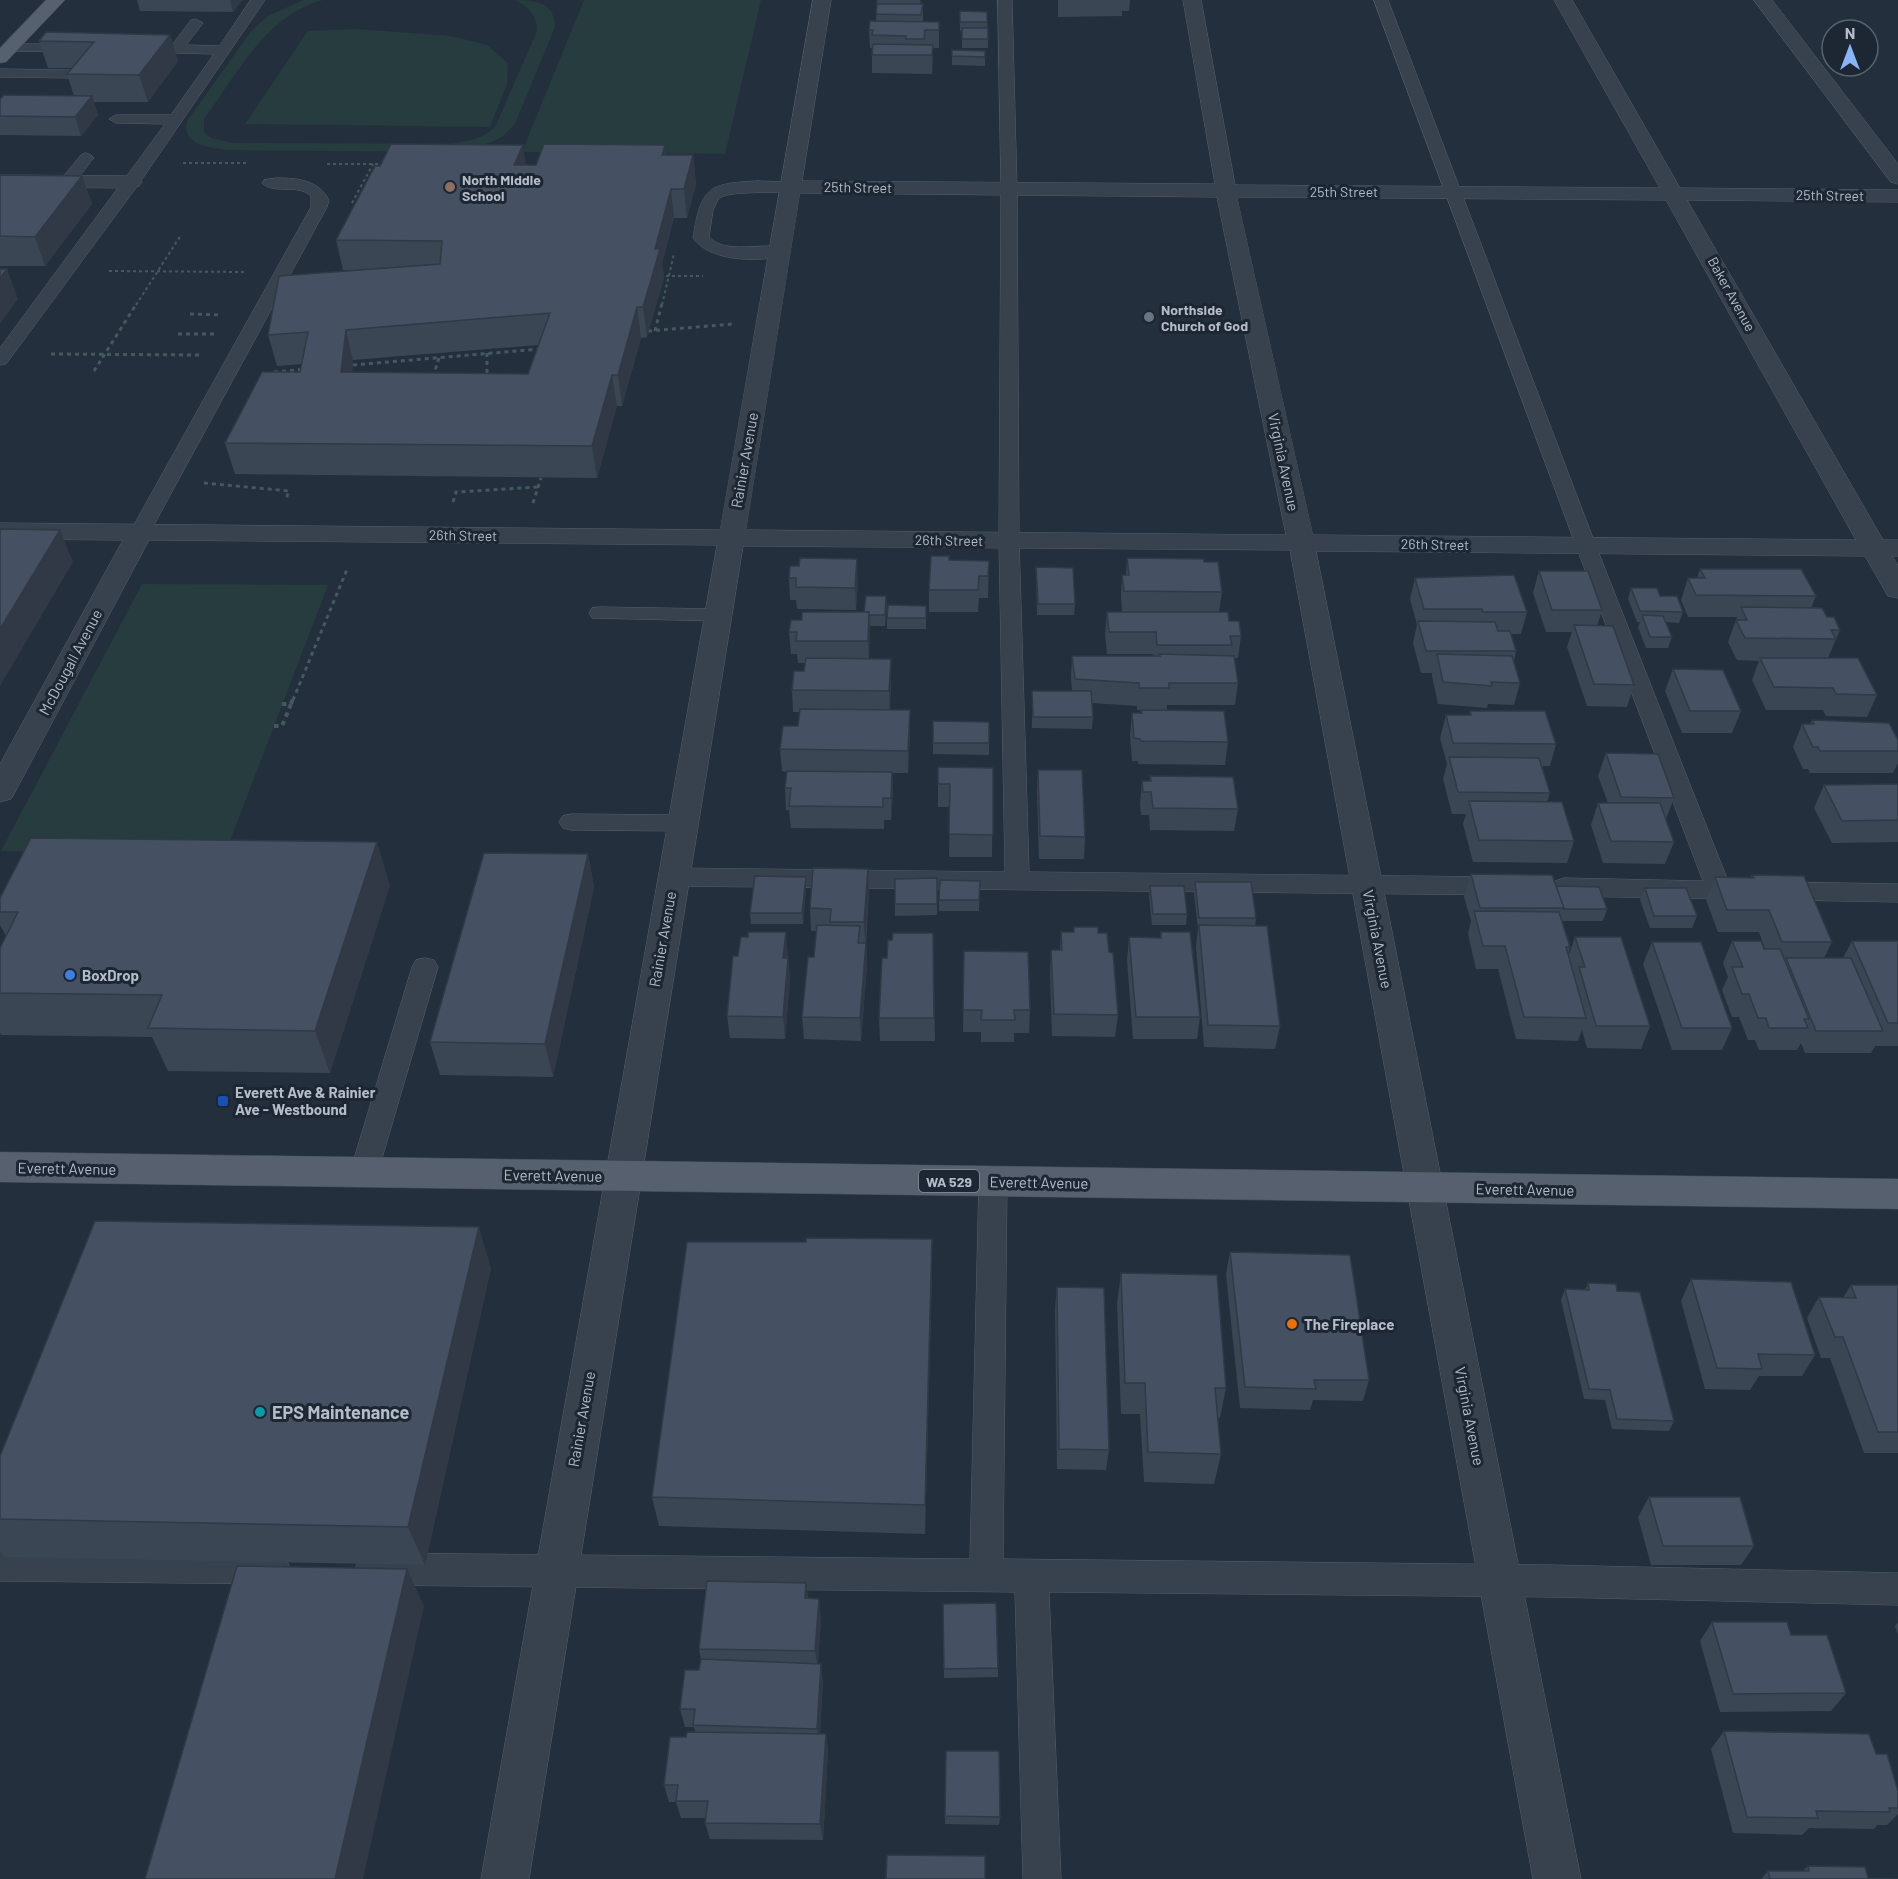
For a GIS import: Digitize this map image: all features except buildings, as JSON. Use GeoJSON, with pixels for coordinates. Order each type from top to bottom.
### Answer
{"type":"FeatureCollection","features":[{"type":"Feature","properties":{"kind":"main road"},"geometry":{"type":"LineString","coordinates":[[6,48],[56,0]]}},
{"type":"Feature","properties":{"kind":"main road","name":"Everett Avenue"},"geometry":{"type":"LineString","coordinates":[[0,1167],[1898,1194]]}},
{"type":"Feature","properties":{"kind":"street","name":"Rainier Avenue"},"geometry":{"type":"LineString","coordinates":[[505,1879],[555,1571],[822,0]]}},
{"type":"Feature","properties":{"kind":"street","name":"Virginia Avenue"},"geometry":{"type":"LineString","coordinates":[[1192,0],[1226,191],[1302,543],[1427,1188],[1557,1879]]}},
{"type":"Feature","properties":{"kind":"street","name":"Baker Avenue"},"geometry":{"type":"LineString","coordinates":[[1563,0],[1675,194],[1887,548],[1898,590]]}},
{"type":"Feature","properties":{"kind":"street"},"geometry":{"type":"LineString","coordinates":[[1763,0],[1898,178]]}},
{"type":"Feature","properties":{"kind":"street"},"geometry":{"type":"LineString","coordinates":[[0,181],[132,182]]}},
{"type":"Feature","properties":{"kind":"street","name":"25th Street"},"geometry":{"type":"LineString","coordinates":[[790,187],[1898,196]]}},
{"type":"Feature","properties":{"kind":"street","name":"26th Street"},"geometry":{"type":"LineString","coordinates":[[0,531],[1887,548]]}},
{"type":"Feature","properties":{"kind":"street","name":"McDougall Avenue"},"geometry":{"type":"LineString","coordinates":[[0,792],[140,532]]}},
{"type":"Feature","properties":{"kind":"lane"},"geometry":{"type":"LineString","coordinates":[[3,352],[132,182],[258,0]]}},
{"type":"Feature","properties":{"kind":"lane"},"geometry":{"type":"LineString","coordinates":[[1005,0],[1009,189],[1009,540],[1017,880]]}},
{"type":"Feature","properties":{"kind":"lane"},"geometry":{"type":"LineString","coordinates":[[1381,0],[1586,546],[1719,890]]}},
{"type":"Feature","properties":{"kind":"lane"},"geometry":{"type":"LineString","coordinates":[[196,23],[176,49],[224,50]]}},
{"type":"Feature","properties":{"kind":"lane"},"geometry":{"type":"LineString","coordinates":[[6,48],[84,49]]}},
{"type":"Feature","properties":{"kind":"lane"},"geometry":{"type":"LineString","coordinates":[[0,73],[73,74]]}},
{"type":"Feature","properties":{"kind":"lane"},"geometry":{"type":"LineString","coordinates":[[152,108],[179,114]]}},
{"type":"Feature","properties":{"kind":"lane"},"geometry":{"type":"LineString","coordinates":[[116,119],[179,114]]}},
{"type":"Feature","properties":{"kind":"lane"},"geometry":{"type":"LineString","coordinates":[[68,182],[86,158]]}},
{"type":"Feature","properties":{"kind":"lane"},"geometry":{"type":"LineString","coordinates":[[140,532],[321,200],[313,189],[300,184],[270,183]]}},
{"type":"Feature","properties":{"kind":"lane"},"geometry":{"type":"LineString","coordinates":[[779,252],[727,251],[712,248],[701,238],[709,200],[713,194],[733,187],[790,187]]}},
{"type":"Feature","properties":{"kind":"lane"},"geometry":{"type":"LineString","coordinates":[[31,287],[54,287]]}},
{"type":"Feature","properties":{"kind":"lane"},"geometry":{"type":"LineString","coordinates":[[600,613],[718,615]]}},
{"type":"Feature","properties":{"kind":"lane"},"geometry":{"type":"LineString","coordinates":[[571,822],[682,823]]}},
{"type":"Feature","properties":{"kind":"lane"},"geometry":{"type":"LineString","coordinates":[[673,877],[1368,883],[1898,893]]}},
{"type":"Feature","properties":{"kind":"lane"},"geometry":{"type":"LineString","coordinates":[[364,1173],[425,967]]}},
{"type":"Feature","properties":{"kind":"lane"},"geometry":{"type":"LineString","coordinates":[[986,1576],[993,1181]]}},
{"type":"Feature","properties":{"kind":"lane"},"geometry":{"type":"LineString","coordinates":[[0,1564],[307,1568]]}},
{"type":"Feature","properties":{"kind":"lane"},"geometry":{"type":"LineString","coordinates":[[342,1568],[1501,1581],[1898,1588]]}},
{"type":"Feature","properties":{"kind":"lane"},"geometry":{"type":"LineString","coordinates":[[1031,1576],[1042,1879]]}},
{"type":"Feature","properties":{"kind":"path"},"geometry":{"type":"LineString","coordinates":[[146,162],[253,163]]}},
{"type":"Feature","properties":{"kind":"path"},"geometry":{"type":"LineString","coordinates":[[325,164],[396,164]]}},
{"type":"Feature","properties":{"kind":"path"},"geometry":{"type":"LineString","coordinates":[[94,371],[181,235]]}},
{"type":"Feature","properties":{"kind":"path"},"geometry":{"type":"LineString","coordinates":[[655,331],[674,253]]}},
{"type":"Feature","properties":{"kind":"path"},"geometry":{"type":"LineString","coordinates":[[109,271],[283,272]]}},
{"type":"Feature","properties":{"kind":"path"},"geometry":{"type":"LineString","coordinates":[[190,314],[230,315]]}},
{"type":"Feature","properties":{"kind":"path"},"geometry":{"type":"LineString","coordinates":[[648,331],[734,324]]}},
{"type":"Feature","properties":{"kind":"path"},"geometry":{"type":"LineString","coordinates":[[178,334],[218,334]]}},
{"type":"Feature","properties":{"kind":"path"},"geometry":{"type":"LineString","coordinates":[[353,365],[543,348]]}},
{"type":"Feature","properties":{"kind":"path"},"geometry":{"type":"LineString","coordinates":[[487,385],[488,353]]}},
{"type":"Feature","properties":{"kind":"path"},"geometry":{"type":"LineString","coordinates":[[51,354],[237,355]]}},
{"type":"Feature","properties":{"kind":"path"},"geometry":{"type":"LineString","coordinates":[[432,380],[439,358]]}},
{"type":"Feature","properties":{"kind":"path"},"geometry":{"type":"LineString","coordinates":[[273,372],[315,369]]}},
{"type":"Feature","properties":{"kind":"path"},"geometry":{"type":"LineString","coordinates":[[295,380],[296,370]]}},
{"type":"Feature","properties":{"kind":"path"},"geometry":{"type":"LineString","coordinates":[[531,508],[541,478]]}},
{"type":"Feature","properties":{"kind":"path"},"geometry":{"type":"LineString","coordinates":[[203,483],[289,491],[282,507]]}},
{"type":"Feature","properties":{"kind":"path"},"geometry":{"type":"LineString","coordinates":[[450,509],[456,492],[538,487]]}},
{"type":"Feature","properties":{"kind":"path"},"geometry":{"type":"LineString","coordinates":[[273,726],[282,726],[351,560]]}},
{"type":"Feature","properties":{"kind":"path"},"geometry":{"type":"LineString","coordinates":[[282,704],[291,704]]}},
{"type":"Feature","properties":{"kind":"green space"},"geometry":{"type":"Polygon","coordinates":[[[303,0],[323,0],[285,19],[255,48],[204,119],[204,132],[211,138],[233,143],[448,144],[474,139],[487,134],[496,125],[537,31],[536,20],[531,12],[515,0],[536,2],[548,7],[552,12],[555,27],[515,124],[502,137],[489,143],[442,152],[228,150],[198,144],[188,135],[187,121],[252,30],[268,16],[303,0]]]}},
{"type":"Feature","properties":{"kind":"green space"},"geometry":{"type":"Polygon","coordinates":[[[584,0],[761,0],[725,154],[522,152],[584,0]]]}},
{"type":"Feature","properties":{"kind":"green space"},"geometry":{"type":"Polygon","coordinates":[[[356,29],[451,36],[487,45],[508,63],[507,84],[490,127],[245,124],[308,31],[356,29]]]}},
{"type":"Feature","properties":{"kind":"green space"},"geometry":{"type":"Polygon","coordinates":[[[142,584],[328,585],[225,854],[1,851],[142,584]]]}},
{"type":"Feature","properties":{"kind":"place","name":"North Middle School"},"geometry":{"type":"Point","coordinates":[450,187]}},
{"type":"Feature","properties":{"kind":"place","name":"Northside Church of God"},"geometry":{"type":"Point","coordinates":[1149,317]}},
{"type":"Feature","properties":{"kind":"place","name":"BoxDrop"},"geometry":{"type":"Point","coordinates":[70,975]}},
{"type":"Feature","properties":{"kind":"place","name":"Everett Ave & Rainier Ave - Westbound"},"geometry":{"type":"Point","coordinates":[223,1101]}},
{"type":"Feature","properties":{"kind":"place","name":"The Fireplace"},"geometry":{"type":"Point","coordinates":[1292,1324]}},
{"type":"Feature","properties":{"kind":"place","name":"EPS Maintenance"},"geometry":{"type":"Point","coordinates":[260,1412]}}]}
